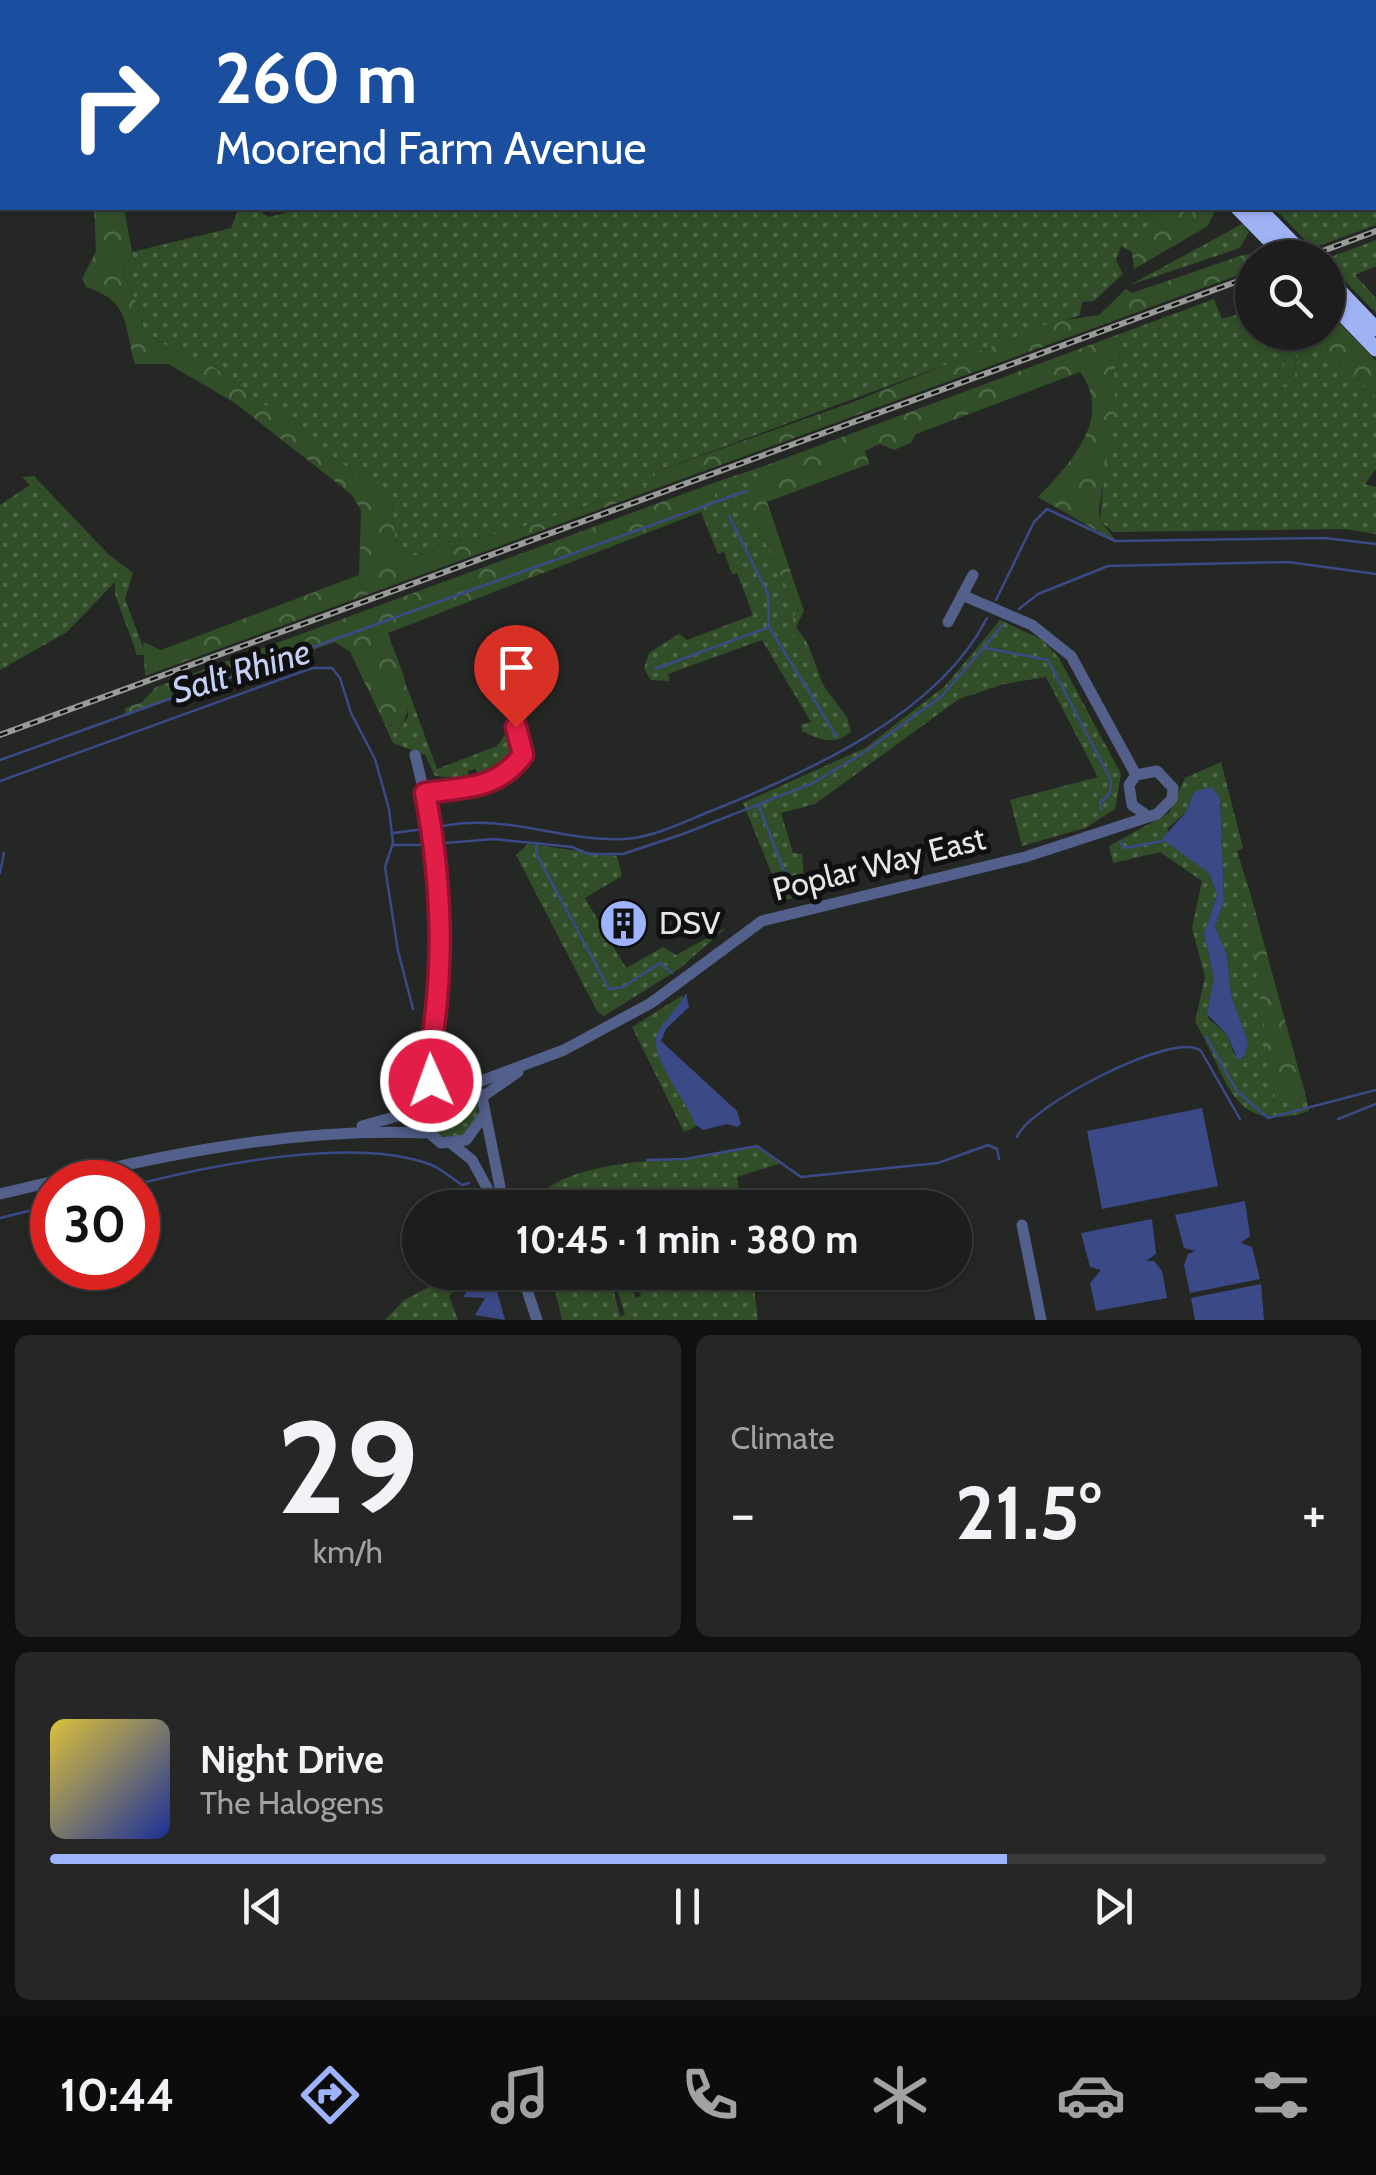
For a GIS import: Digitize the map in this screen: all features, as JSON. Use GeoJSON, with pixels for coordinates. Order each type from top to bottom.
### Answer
{"type":"FeatureCollection","features":[{"type":"Feature","properties":{"kind":"highway"},"geometry":{"type":"LineString","coordinates":[[1240,210],[1269,240]]}},
{"type":"Feature","properties":{"kind":"highway"},"geometry":{"type":"LineString","coordinates":[[1260,210],[1289,240]]}},
{"type":"Feature","properties":{"kind":"highway"},"geometry":{"type":"LineString","coordinates":[[1345,297],[1376,329]]}},
{"type":"Feature","properties":{"kind":"highway"},"geometry":{"type":"LineString","coordinates":[[1345,317],[1376,349]]}},
{"type":"Feature","properties":{"kind":"street"},"geometry":{"type":"LineString","coordinates":[[948,622],[973,575]]}},
{"type":"Feature","properties":{"kind":"street"},"geometry":{"type":"LineString","coordinates":[[962,595],[1032,624],[1071,656],[1136,775]]}},
{"type":"Feature","properties":{"kind":"street"},"geometry":{"type":"LineString","coordinates":[[425,793],[485,784],[506,776],[523,755],[516,727]]}},
{"type":"Feature","properties":{"kind":"street"},"geometry":{"type":"LineString","coordinates":[[415,754],[425,793],[441,951],[437,1010],[416,1111],[424,1133]]}},
{"type":"Feature","properties":{"kind":"street"},"geometry":{"type":"LineString","coordinates":[[1158,771],[1172,788],[1167,808],[1146,815],[1132,805],[1129,785],[1136,775],[1158,771]]}},
{"type":"Feature","properties":{"kind":"street","name":"Poplar Way East"},"geometry":{"type":"LineString","coordinates":[[1109,830],[1132,805]]}},
{"type":"Feature","properties":{"kind":"street","name":"Poplar Way East"},"geometry":{"type":"LineString","coordinates":[[482,1097],[521,1069],[651,1003],[762,921],[1025,857],[1146,815]]}},
{"type":"Feature","properties":{"kind":"street"},"geometry":{"type":"LineString","coordinates":[[437,1010],[445,1062],[457,1076],[473,1084],[482,1097],[501,1190]]}},
{"type":"Feature","properties":{"kind":"street","name":"Poplar Way East"},"geometry":{"type":"LineString","coordinates":[[473,1084],[521,1069]]}},
{"type":"Feature","properties":{"kind":"street"},"geometry":{"type":"LineString","coordinates":[[422,1090],[438,1078],[457,1076]]}},
{"type":"Feature","properties":{"kind":"street"},"geometry":{"type":"LineString","coordinates":[[0,1194],[149,1158],[342,1131],[416,1111]]}},
{"type":"Feature","properties":{"kind":"street"},"geometry":{"type":"LineString","coordinates":[[452,1144],[477,1130],[484,1115]]}},
{"type":"Feature","properties":{"kind":"street"},"geometry":{"type":"LineString","coordinates":[[342,1131],[424,1133],[452,1144],[472,1160],[489,1190]]}},
{"type":"Feature","properties":{"kind":"street"},"geometry":{"type":"LineString","coordinates":[[1022,1225],[1041,1320]]}},
{"type":"Feature","properties":{"kind":"street"},"geometry":{"type":"LineString","coordinates":[[526,1290],[537,1320]]}},
{"type":"Feature","properties":{"kind":"green space"},"geometry":{"type":"Polygon","coordinates":[[[94,210],[124,210],[132,252],[123,275],[138,305],[144,333],[195,361],[207,362],[392,501],[397,557],[430,554],[440,544],[507,532],[636,490],[651,483],[656,472],[853,402],[1052,322],[1099,315],[1126,289],[1132,293],[1235,258],[1235,276],[145,676],[143,642],[161,650],[359,575],[361,510],[351,494],[235,403],[168,364],[135,364],[118,307],[111,299],[86,287],[82,279],[96,251],[94,210]]]}},
{"type":"Feature","properties":{"kind":"green space"},"geometry":{"type":"Polygon","coordinates":[[[238,210],[258,210],[269,217],[298,210],[1144,210],[1160,229],[1132,252],[1121,246],[1116,260],[1123,274],[1094,301],[1082,302],[1080,315],[656,472],[651,483],[636,490],[507,532],[440,544],[430,554],[397,557],[392,501],[207,362],[195,361],[144,333],[138,305],[123,275],[132,252],[231,228],[238,210]]]}},
{"type":"Feature","properties":{"kind":"green space"},"geometry":{"type":"Polygon","coordinates":[[[1144,210],[1215,210],[1208,226],[1134,269],[1132,252],[1160,229],[1144,210]]]}},
{"type":"Feature","properties":{"kind":"green space"},"geometry":{"type":"Polygon","coordinates":[[[1276,210],[1376,210],[1376,225],[1335,240],[1305,240],[1276,210]]]}},
{"type":"Feature","properties":{"kind":"green space"},"geometry":{"type":"Polygon","coordinates":[[[1242,224],[1249,232],[1244,240],[1235,240],[1235,250],[1130,285],[1242,224]]]}},
{"type":"Feature","properties":{"kind":"green space"},"geometry":{"type":"Polygon","coordinates":[[[1376,240],[1376,266],[1355,275],[1376,298],[1376,313],[1345,281],[1345,252],[1376,240]]]}},
{"type":"Feature","properties":{"kind":"green space"},"geometry":{"type":"Polygon","coordinates":[[[1214,299],[1222,319],[1235,315],[1235,350],[1280,350],[1284,354],[1285,384],[1294,382],[1296,355],[1306,350],[1328,350],[1376,397],[1376,469],[1365,484],[1376,487],[1376,534],[1345,529],[1113,532],[1100,521],[1114,368],[1120,360],[1114,336],[1214,299]]]}},
{"type":"Feature","properties":{"kind":"green space"},"geometry":{"type":"Polygon","coordinates":[[[1345,329],[1376,361],[1376,397],[1328,350],[1345,350],[1345,329]]]}},
{"type":"Feature","properties":{"kind":"green space"},"geometry":{"type":"Polygon","coordinates":[[[1114,336],[1120,361],[1114,369],[1115,407],[1099,510],[1100,521],[1118,543],[1038,497],[1074,455],[1090,423],[1089,389],[1080,372],[916,434],[911,443],[894,450],[880,444],[865,451],[869,464],[767,502],[804,611],[796,627],[808,644],[802,649],[788,626],[798,610],[747,505],[761,467],[1114,336]]]}},
{"type":"Feature","properties":{"kind":"green space"},"geometry":{"type":"Polygon","coordinates":[[[1280,350],[1306,350],[1296,355],[1294,383],[1284,385],[1284,354],[1280,350]]]}},
{"type":"Feature","properties":{"kind":"green space"},"geometry":{"type":"Polygon","coordinates":[[[761,467],[754,491],[798,610],[788,626],[802,648],[808,644],[823,685],[847,717],[851,732],[839,739],[821,739],[802,731],[801,725],[811,722],[762,640],[668,674],[670,681],[651,680],[644,669],[649,653],[679,634],[687,640],[753,615],[737,573],[732,574],[724,552],[718,554],[701,512],[714,506],[716,482],[761,467]]]}},
{"type":"Feature","properties":{"kind":"green space"},"geometry":{"type":"Polygon","coordinates":[[[34,476],[109,555],[133,573],[125,599],[146,655],[137,655],[115,594],[115,582],[67,632],[0,670],[0,505],[30,485],[22,477],[34,476]]]}},
{"type":"Feature","properties":{"kind":"green space"},"geometry":{"type":"Polygon","coordinates":[[[716,482],[714,507],[388,633],[407,692],[408,704],[401,726],[385,725],[350,652],[335,642],[125,716],[125,708],[142,702],[156,687],[716,482]]]}},
{"type":"Feature","properties":{"kind":"green space"},"geometry":{"type":"Polygon","coordinates":[[[1000,620],[1042,640],[1059,658],[1121,774],[1115,809],[1085,828],[1022,846],[1010,800],[1098,777],[1046,677],[1004,684],[959,699],[815,804],[781,813],[793,853],[802,854],[805,894],[783,901],[743,803],[865,748],[945,686],[1000,620]]]}},
{"type":"Feature","properties":{"kind":"green space"},"geometry":{"type":"Polygon","coordinates":[[[407,687],[437,769],[497,746],[507,732],[515,744],[507,763],[478,778],[476,769],[468,771],[468,779],[435,776],[425,755],[393,743],[385,725],[401,726],[408,717],[407,687]]]}},
{"type":"Feature","properties":{"kind":"green space"},"geometry":{"type":"Polygon","coordinates":[[[1221,762],[1243,848],[1237,851],[1251,896],[1246,897],[1276,1103],[1305,1093],[1309,1111],[1283,1117],[1262,1115],[1247,1108],[1225,1081],[1195,1022],[1205,977],[1192,928],[1202,881],[1160,852],[1113,863],[1109,846],[1169,813],[1185,778],[1221,762]],[[1194,792],[1186,812],[1167,829],[1209,873],[1217,895],[1204,934],[1214,977],[1208,1018],[1228,1036],[1235,1057],[1248,1042],[1231,995],[1227,955],[1215,926],[1224,902],[1220,797],[1194,792]]]}},
{"type":"Feature","properties":{"kind":"green space"},"geometry":{"type":"Polygon","coordinates":[[[528,844],[617,856],[622,876],[585,898],[626,968],[663,947],[676,955],[727,927],[679,969],[604,1016],[597,1011],[516,855],[528,844]]]}},
{"type":"Feature","properties":{"kind":"green space"},"geometry":{"type":"Polygon","coordinates":[[[1251,896],[1305,1093],[1276,1104],[1245,897],[1251,896]]]}},
{"type":"Feature","properties":{"kind":"green space"},"geometry":{"type":"Polygon","coordinates":[[[683,995],[683,1004],[656,1037],[671,1078],[697,1126],[684,1132],[632,1027],[683,995]]]}},
{"type":"Feature","properties":{"kind":"green space"},"geometry":{"type":"Polygon","coordinates":[[[450,1082],[470,1090],[478,1110],[470,1130],[450,1138],[430,1130],[422,1110],[430,1090],[450,1082]]]}},
{"type":"Feature","properties":{"kind":"green space"},"geometry":{"type":"Polygon","coordinates":[[[757,1146],[782,1163],[737,1177],[739,1190],[547,1190],[558,1182],[601,1168],[757,1146]]]}},
{"type":"Feature","properties":{"kind":"green space"},"geometry":{"type":"Polygon","coordinates":[[[423,1290],[455,1290],[449,1296],[458,1320],[385,1320],[403,1301],[423,1290]]]}},
{"type":"Feature","properties":{"kind":"green space"},"geometry":{"type":"Polygon","coordinates":[[[555,1290],[613,1290],[620,1316],[625,1315],[617,1290],[632,1290],[635,1298],[641,1296],[639,1290],[754,1290],[758,1320],[562,1320],[555,1290]]]}},
{"type":"Feature","properties":{"kind":"water"},"geometry":{"type":"Polygon","coordinates":[[[1211,787],[1220,797],[1224,902],[1215,926],[1227,955],[1231,995],[1248,1042],[1245,1055],[1238,1061],[1228,1036],[1207,1014],[1214,977],[1204,934],[1217,895],[1209,873],[1162,839],[1186,812],[1194,792],[1211,787]]]}},
{"type":"Feature","properties":{"kind":"water"},"geometry":{"type":"Polygon","coordinates":[[[686,993],[689,1007],[666,1029],[661,1041],[737,1111],[741,1124],[737,1127],[727,1124],[703,1130],[695,1124],[659,1056],[656,1037],[686,993]]]}},
{"type":"Feature","properties":{"kind":"water"},"geometry":{"type":"Polygon","coordinates":[[[1202,1108],[1218,1186],[1102,1209],[1087,1131],[1202,1108]]]}},
{"type":"Feature","properties":{"kind":"water"},"geometry":{"type":"Polygon","coordinates":[[[1245,1201],[1250,1236],[1241,1243],[1252,1247],[1260,1279],[1190,1293],[1184,1265],[1188,1254],[1195,1251],[1184,1248],[1175,1215],[1245,1201]]]}},
{"type":"Feature","properties":{"kind":"water"},"geometry":{"type":"Polygon","coordinates":[[[1152,1219],[1156,1254],[1146,1261],[1154,1261],[1162,1271],[1167,1298],[1096,1311],[1090,1283],[1101,1270],[1090,1267],[1081,1233],[1152,1219]]]}},
{"type":"Feature","properties":{"kind":"water"},"geometry":{"type":"Polygon","coordinates":[[[1261,1284],[1264,1320],[1195,1320],[1191,1298],[1261,1284]]]}},
{"type":"Feature","properties":{"kind":"water"},"geometry":{"type":"Polygon","coordinates":[[[468,1290],[497,1290],[505,1320],[475,1315],[485,1298],[463,1297],[468,1290]]]}},
{"type":"Feature","properties":{"kind":"waterway"},"geometry":{"type":"LineString","coordinates":[[0,760],[746,491]]}},
{"type":"Feature","properties":{"kind":"waterway"},"geometry":{"type":"LineString","coordinates":[[996,600],[1034,522],[1047,509],[1115,541],[1324,538],[1376,544]]}},
{"type":"Feature","properties":{"kind":"waterway"},"geometry":{"type":"LineString","coordinates":[[729,516],[768,594],[769,627],[837,737]]}},
{"type":"Feature","properties":{"kind":"waterway"},"geometry":{"type":"LineString","coordinates":[[1019,609],[1038,594],[1108,566],[1288,562],[1376,574]]}},
{"type":"Feature","properties":{"kind":"waterway"},"geometry":{"type":"LineString","coordinates":[[443,826],[489,823],[601,839],[635,838],[669,828],[787,778],[866,737],[937,684],[965,653],[987,618]]}},
{"type":"Feature","properties":{"kind":"waterway"},"geometry":{"type":"LineString","coordinates":[[445,843],[494,839],[572,847],[589,854],[623,854],[683,834],[813,783],[863,753],[942,696],[1003,625]]}},
{"type":"Feature","properties":{"kind":"waterway"},"geometry":{"type":"LineString","coordinates":[[655,669],[766,628]]}},
{"type":"Feature","properties":{"kind":"waterway"},"geometry":{"type":"LineString","coordinates":[[986,648],[1048,660],[1111,780],[1110,793],[1100,803],[1101,810]]}},
{"type":"Feature","properties":{"kind":"waterway","name":"Salt Rhine"},"geometry":{"type":"LineString","coordinates":[[0,781],[312,668],[332,668],[375,759],[389,809],[393,843],[385,867],[398,951],[413,1009]]}},
{"type":"Feature","properties":{"kind":"waterway"},"geometry":{"type":"LineString","coordinates":[[758,804],[789,883]]}},
{"type":"Feature","properties":{"kind":"waterway"},"geometry":{"type":"LineString","coordinates":[[394,833],[423,829]]}},
{"type":"Feature","properties":{"kind":"waterway"},"geometry":{"type":"LineString","coordinates":[[1120,842],[1124,848],[1163,841]]}},
{"type":"Feature","properties":{"kind":"waterway"},"geometry":{"type":"LineString","coordinates":[[536,844],[537,855],[609,989],[623,987],[660,963],[672,973]]}},
{"type":"Feature","properties":{"kind":"waterway"},"geometry":{"type":"LineString","coordinates":[[394,845],[423,845]]}},
{"type":"Feature","properties":{"kind":"waterway","name":"Salt Rhine"},"geometry":{"type":"LineString","coordinates":[[0,873],[4,853]]}},
{"type":"Feature","properties":{"kind":"waterway"},"geometry":{"type":"LineString","coordinates":[[1206,1037],[1237,1091],[1268,1118],[1376,1090]]}},
{"type":"Feature","properties":{"kind":"waterway"},"geometry":{"type":"LineString","coordinates":[[1017,1137],[1047,1108],[1103,1074],[1163,1051],[1186,1047],[1201,1051],[1240,1119]]}},
{"type":"Feature","properties":{"kind":"waterway"},"geometry":{"type":"LineString","coordinates":[[1338,1119],[1376,1104]]}},
{"type":"Feature","properties":{"kind":"waterway"},"geometry":{"type":"LineString","coordinates":[[647,1160],[685,1159],[757,1146],[801,1177],[938,1163],[988,1145],[997,1149],[999,1159]]}},
{"type":"Feature","properties":{"kind":"waterway"},"geometry":{"type":"LineString","coordinates":[[160,1179],[284,1156],[362,1153],[429,1164],[462,1185],[469,1183]]}},
{"type":"Feature","properties":{"kind":"waterway"},"geometry":{"type":"LineString","coordinates":[[0,1218],[30,1210]]}},
{"type":"Feature","properties":{"kind":"railway"},"geometry":{"type":"LineString","coordinates":[[1345,243],[1376,231]]}},
{"type":"Feature","properties":{"kind":"railway"},"geometry":{"type":"LineString","coordinates":[[0,735],[1235,282]]}},
{"type":"Feature","properties":{"kind":"place","name":"DSV"},"geometry":{"type":"Point","coordinates":[624,923]}},
{"type":"Feature","properties":{"kind":"route"},"geometry":{"type":"LineString","coordinates":[[431,1081],[422,1090],[437,1010],[441,951],[433,842],[425,793],[485,784],[506,776],[523,755],[516,727]]}}]}
